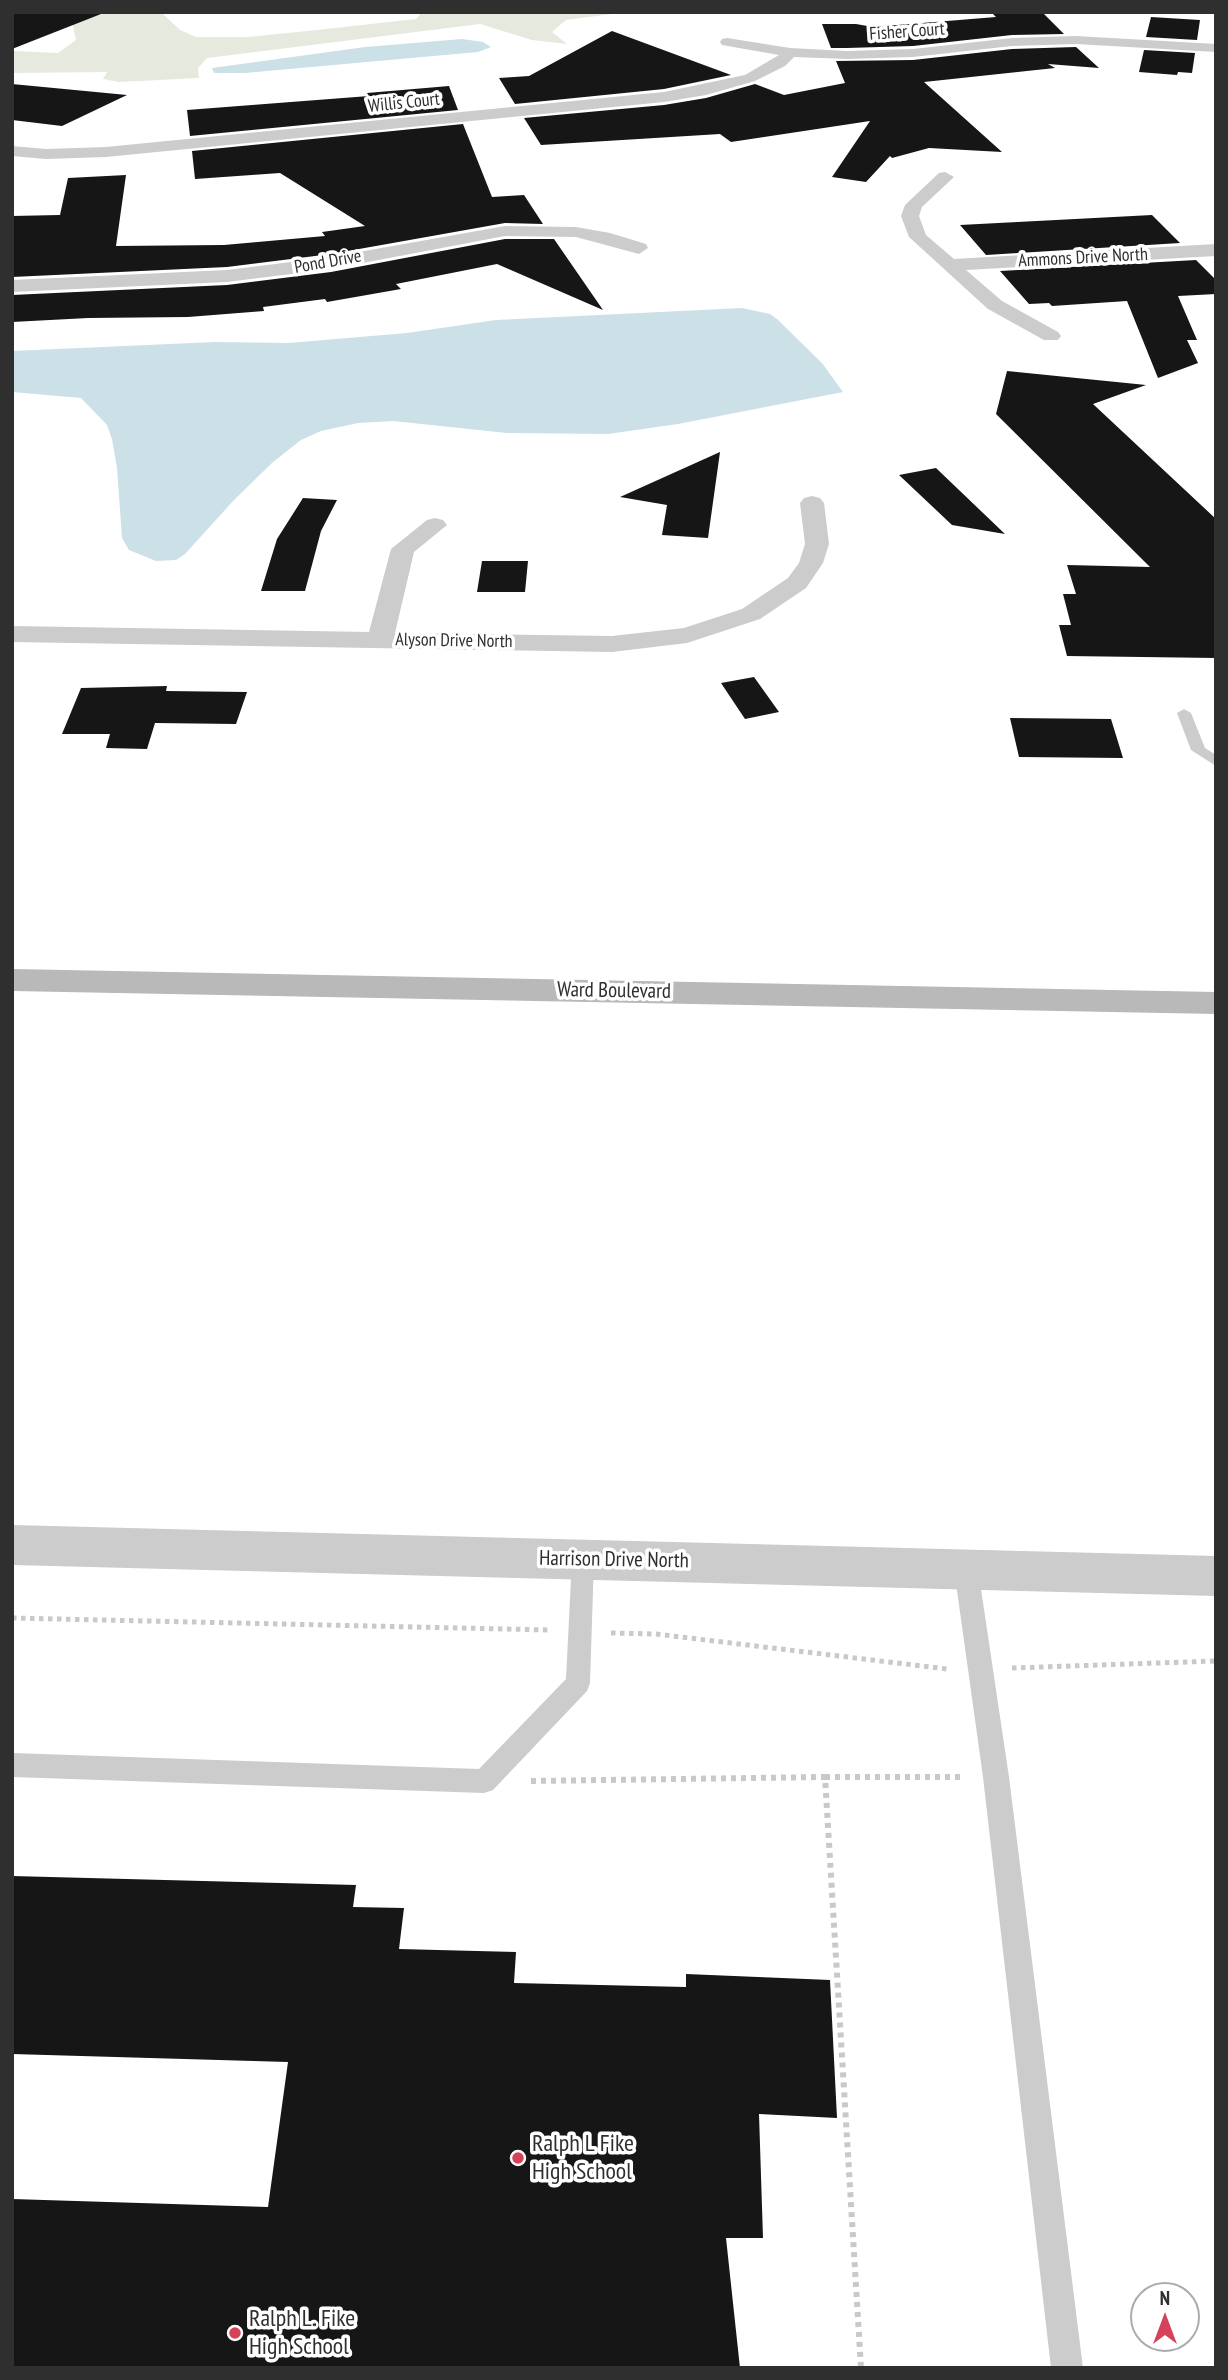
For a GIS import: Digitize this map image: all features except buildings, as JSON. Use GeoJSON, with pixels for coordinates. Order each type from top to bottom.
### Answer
{"type":"FeatureCollection","features":[{"type":"Feature","properties":{"kind":"main road","name":"Ward Boulevard"},"geometry":{"type":"LineString","coordinates":[[12,980],[1216,1003]]}},
{"type":"Feature","properties":{"kind":"street","name":"Fisher Court"},"geometry":{"type":"LineString","coordinates":[[727,43],[790,52],[882,54],[1107,35],[1216,48]]}},
{"type":"Feature","properties":{"kind":"street","name":"Willis Court"},"geometry":{"type":"LineString","coordinates":[[12,151],[106,152],[664,97],[706,90],[750,78],[780,63],[790,52]]}},
{"type":"Feature","properties":{"kind":"street"},"geometry":{"type":"LineString","coordinates":[[945,177],[918,201],[910,216],[918,237],[995,305],[1051,336]]}},
{"type":"Feature","properties":{"kind":"street","name":"Pond Drive"},"geometry":{"type":"LineString","coordinates":[[12,286],[240,275],[505,231],[576,232],[639,248]]}},
{"type":"Feature","properties":{"kind":"street","name":"Ammons Drive North"},"geometry":{"type":"LineString","coordinates":[[950,265],[1216,250]]}},
{"type":"Feature","properties":{"kind":"street","name":"Alyson Drive North"},"geometry":{"type":"LineString","coordinates":[[12,634],[612,644],[687,635],[723,625],[774,601],[797,583],[811,563],[817,544],[812,503]]}},
{"type":"Feature","properties":{"kind":"street"},"geometry":{"type":"LineString","coordinates":[[380,640],[403,549],[435,525]]}},
{"type":"Feature","properties":{"kind":"street","name":"Harrison Drive North"},"geometry":{"type":"LineString","coordinates":[[12,1545],[1216,1576]]}},
{"type":"Feature","properties":{"kind":"lane"},"geometry":{"type":"LineString","coordinates":[[1184,713],[1198,750],[1216,762]]}},
{"type":"Feature","properties":{"kind":"lane"},"geometry":{"type":"LineString","coordinates":[[12,1765],[484,1781],[578,1683],[583,1559]]}},
{"type":"Feature","properties":{"kind":"lane"},"geometry":{"type":"LineString","coordinates":[[966,1569],[996,1777],[1067,2368]]}},
{"type":"Feature","properties":{"kind":"path"},"geometry":{"type":"LineString","coordinates":[[825,1777],[861,2368]]}},
{"type":"Feature","properties":{"kind":"path"},"geometry":{"type":"LineString","coordinates":[[484,1781],[996,1777]]}},
{"type":"Feature","properties":{"kind":"shaded area"},"geometry":{"type":"Polygon","coordinates":[[[84,12],[161,12],[180,30],[196,37],[248,37],[416,19],[422,12],[627,12],[566,20],[552,32],[567,44],[532,40],[480,24],[207,58],[198,68],[199,78],[119,82],[103,79],[107,72],[12,73],[12,51],[58,53],[76,40],[71,17],[84,12]]]}},
{"type":"Feature","properties":{"kind":"shaded area"},"geometry":{"type":"Polygon","coordinates":[[[462,39],[483,42],[491,47],[478,52],[245,73],[214,73],[212,68],[365,47],[462,39]]]}},
{"type":"Feature","properties":{"kind":"shaded area"},"geometry":{"type":"Polygon","coordinates":[[[742,308],[770,314],[777,319],[822,363],[843,392],[678,424],[608,434],[507,433],[393,421],[358,423],[321,431],[301,440],[273,462],[185,554],[176,560],[156,561],[129,550],[122,538],[112,439],[107,425],[81,398],[12,392],[12,351],[215,342],[289,343],[407,333],[496,320],[742,308]]]}},
{"type":"Feature","properties":{"kind":"place","name":"Ralph L Fike High School"},"geometry":{"type":"Point","coordinates":[518,2158]}},
{"type":"Feature","properties":{"kind":"place","name":"Ralph L. Fike High School"},"geometry":{"type":"Point","coordinates":[235,2333]}}]}
